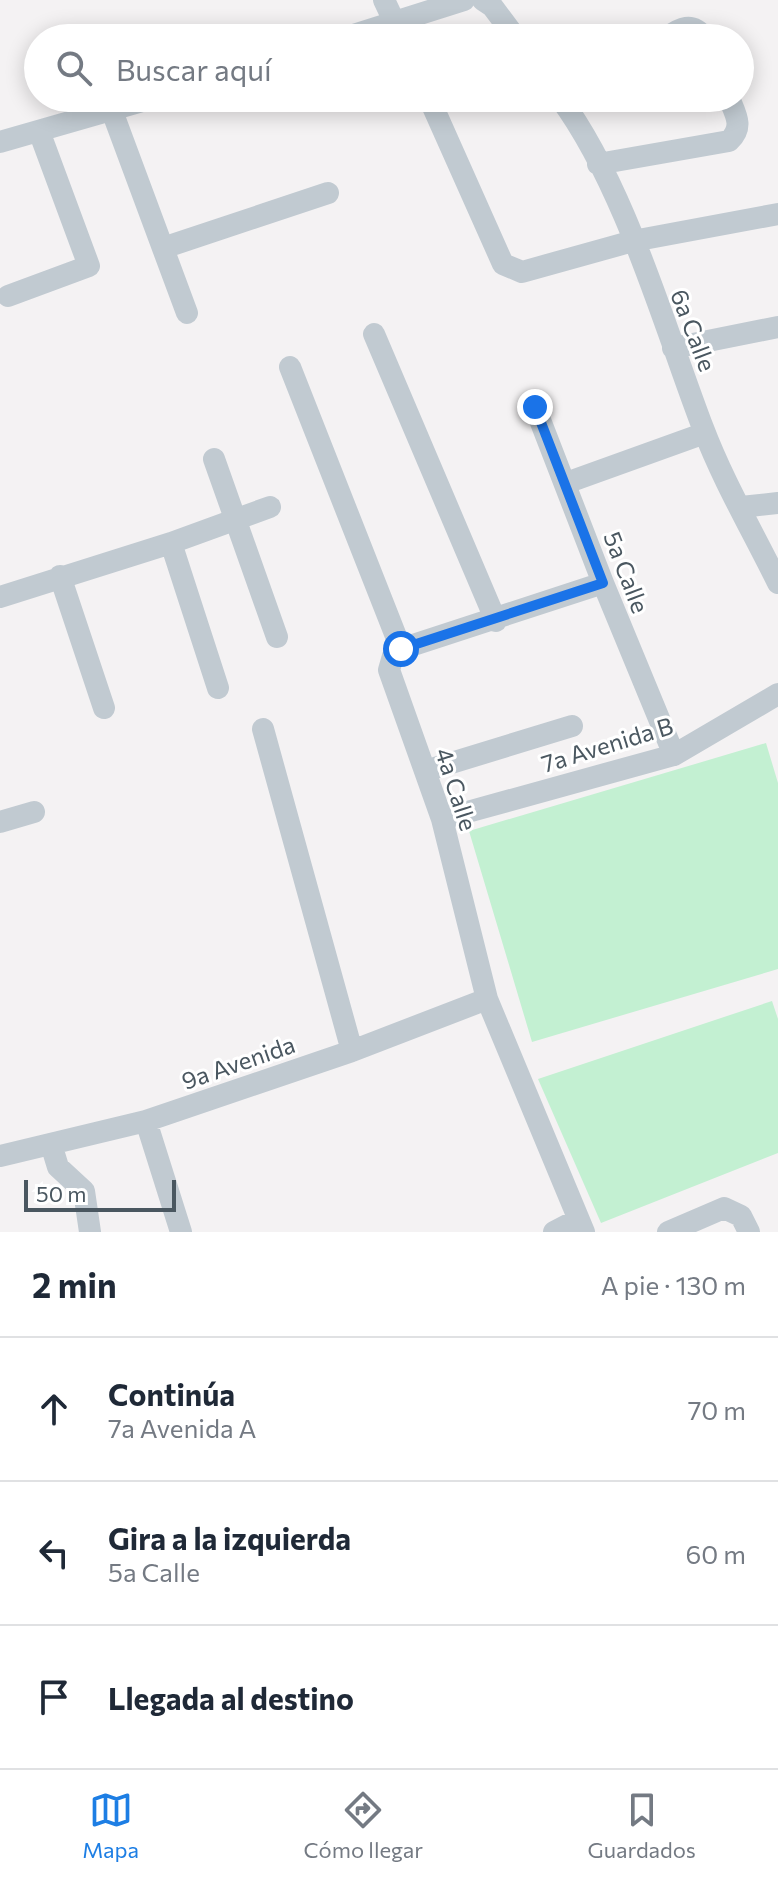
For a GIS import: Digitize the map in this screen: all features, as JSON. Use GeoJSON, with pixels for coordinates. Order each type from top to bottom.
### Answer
{"type":"FeatureCollection","features":[{"type":"Feature","properties":{"kind":"street"},"geometry":{"type":"LineString","coordinates":[[384,0],[395,24]]}},
{"type":"Feature","properties":{"kind":"street"},"geometry":{"type":"LineString","coordinates":[[411,24],[464,0]]}},
{"type":"Feature","properties":{"kind":"street"},"geometry":{"type":"LineString","coordinates":[[483,0],[492,6],[506,24]]}},
{"type":"Feature","properties":{"kind":"street"},"geometry":{"type":"LineString","coordinates":[[0,142],[108,112]]}},
{"type":"Feature","properties":{"kind":"street"},"geometry":{"type":"LineString","coordinates":[[112,112],[187,313]]}},
{"type":"Feature","properties":{"kind":"street"},"geometry":{"type":"LineString","coordinates":[[435,112],[503,264],[511,270],[522,272],[633,241],[778,214]]}},
{"type":"Feature","properties":{"kind":"street","name":"6a Calle"},"geometry":{"type":"LineString","coordinates":[[575,112],[633,241],[705,433],[778,583]]}},
{"type":"Feature","properties":{"kind":"street"},"geometry":{"type":"LineString","coordinates":[[598,164],[724,143],[735,134],[739,121],[735,112]]}},
{"type":"Feature","properties":{"kind":"street"},"geometry":{"type":"LineString","coordinates":[[8,296],[81,272],[90,262],[39,131]]}},
{"type":"Feature","properties":{"kind":"street"},"geometry":{"type":"LineString","coordinates":[[163,248],[328,193]]}},
{"type":"Feature","properties":{"kind":"street"},"geometry":{"type":"LineString","coordinates":[[673,348],[778,327]]}},
{"type":"Feature","properties":{"kind":"street"},"geometry":{"type":"LineString","coordinates":[[374,334],[496,621]]}},
{"type":"Feature","properties":{"kind":"street"},"geometry":{"type":"LineString","coordinates":[[290,367],[401,649],[496,621],[603,583]]}},
{"type":"Feature","properties":{"kind":"street","name":"5a Calle"},"geometry":{"type":"LineString","coordinates":[[535,407],[674,755]]}},
{"type":"Feature","properties":{"kind":"street"},"geometry":{"type":"LineString","coordinates":[[566,483],[705,433]]}},
{"type":"Feature","properties":{"kind":"street"},"geometry":{"type":"LineString","coordinates":[[214,459],[277,637]]}},
{"type":"Feature","properties":{"kind":"street"},"geometry":{"type":"LineString","coordinates":[[741,507],[778,503]]}},
{"type":"Feature","properties":{"kind":"street"},"geometry":{"type":"LineString","coordinates":[[0,597],[171,543],[270,507]]}},
{"type":"Feature","properties":{"kind":"street"},"geometry":{"type":"LineString","coordinates":[[171,543],[218,688]]}},
{"type":"Feature","properties":{"kind":"street"},"geometry":{"type":"LineString","coordinates":[[60,576],[104,708]]}},
{"type":"Feature","properties":{"kind":"street","name":"4a Calle"},"geometry":{"type":"LineString","coordinates":[[401,649],[393,656],[389,670],[442,819],[487,999],[581,1226]]}},
{"type":"Feature","properties":{"kind":"street","name":"7a Avenida B"},"geometry":{"type":"LineString","coordinates":[[442,819],[674,755],[778,694]]}},
{"type":"Feature","properties":{"kind":"street"},"geometry":{"type":"LineString","coordinates":[[425,771],[572,726]]}},
{"type":"Feature","properties":{"kind":"street"},"geometry":{"type":"LineString","coordinates":[[263,729],[352,1051]]}},
{"type":"Feature","properties":{"kind":"street"},"geometry":{"type":"LineString","coordinates":[[0,822],[34,812]]}},
{"type":"Feature","properties":{"kind":"street","name":"9a Avenida"},"geometry":{"type":"LineString","coordinates":[[0,1156],[146,1121],[352,1051],[487,999]]}},
{"type":"Feature","properties":{"kind":"street"},"geometry":{"type":"LineString","coordinates":[[146,1121],[181,1232]]}},
{"type":"Feature","properties":{"kind":"street"},"geometry":{"type":"LineString","coordinates":[[51,1144],[58,1167],[84,1191],[90,1232]]}},
{"type":"Feature","properties":{"kind":"street"},"geometry":{"type":"LineString","coordinates":[[668,1232],[720,1209],[743,1222]]}},
{"type":"Feature","properties":{"kind":"street"},"geometry":{"type":"LineString","coordinates":[[554,1232],[581,1226]]}},
{"type":"Feature","properties":{"kind":"green space"},"geometry":{"type":"Polygon","coordinates":[[[766,743],[778,783],[778,969],[532,1042],[469,831],[766,743]]]}},
{"type":"Feature","properties":{"kind":"green space"},"geometry":{"type":"Polygon","coordinates":[[[772,1001],[778,1019],[778,1153],[601,1223],[538,1079],[772,1001]]]}},
{"type":"Feature","properties":{"kind":"route"},"geometry":{"type":"LineString","coordinates":[[401,649],[496,621],[603,583],[535,407]]}}]}
